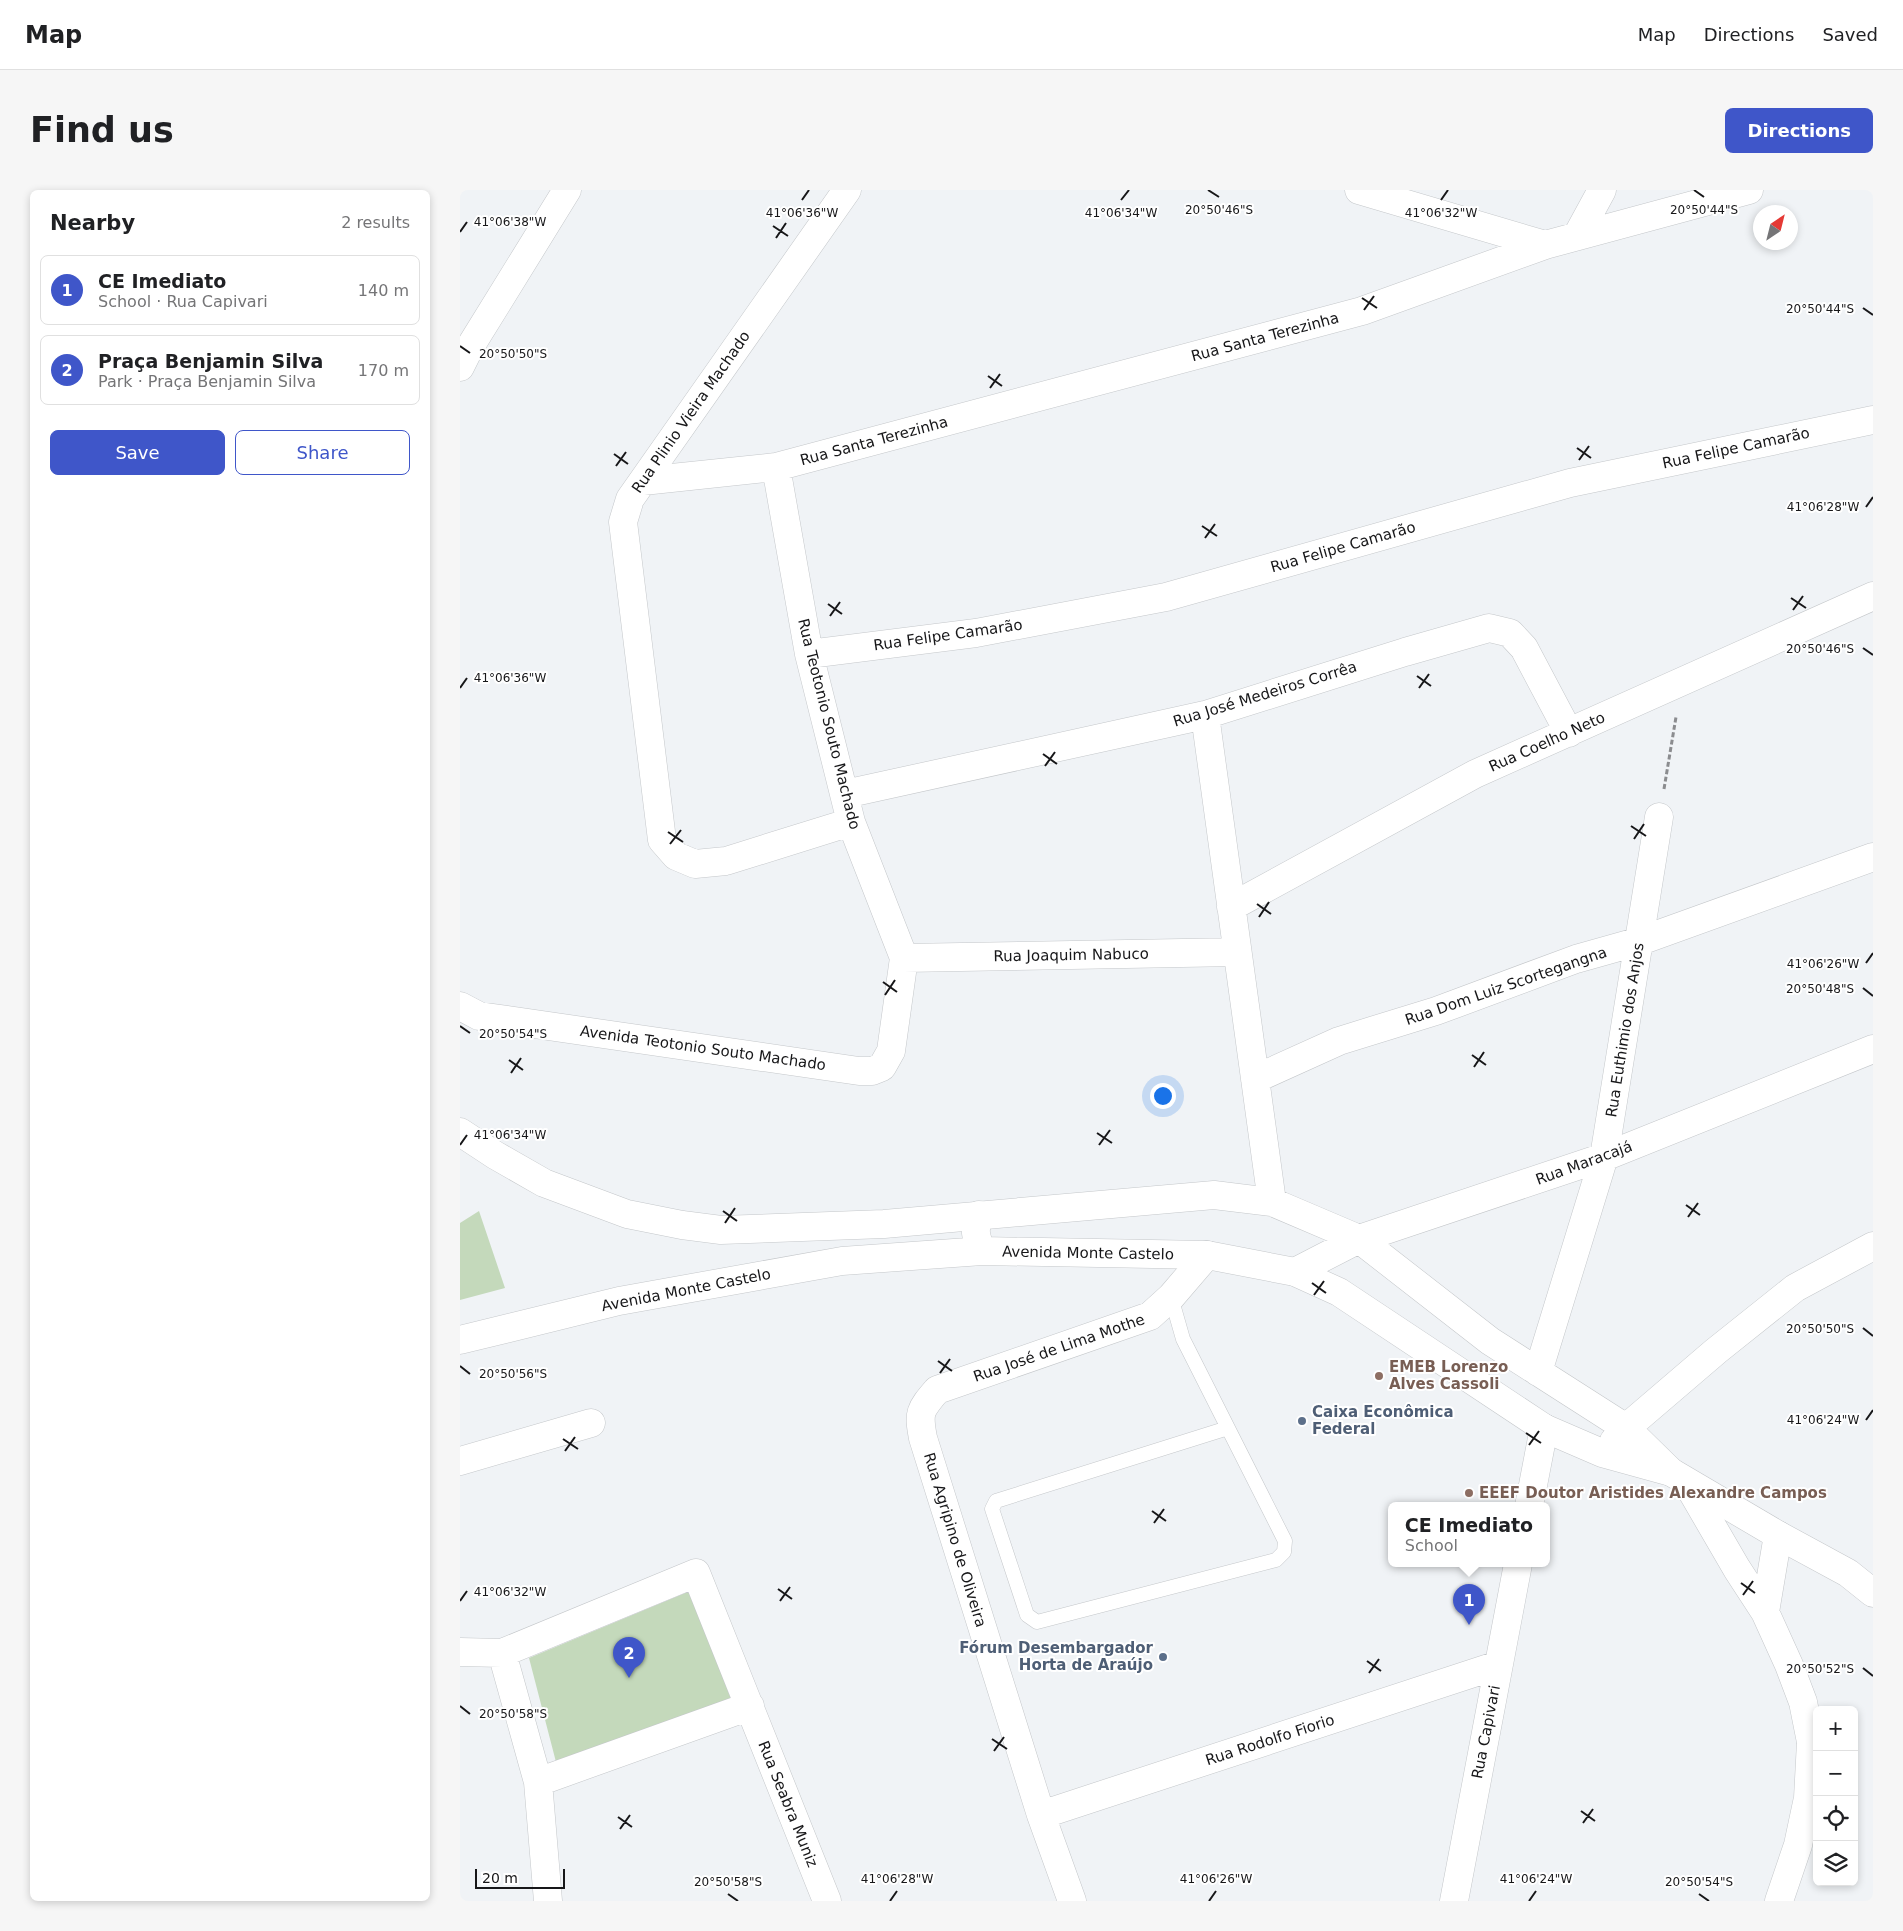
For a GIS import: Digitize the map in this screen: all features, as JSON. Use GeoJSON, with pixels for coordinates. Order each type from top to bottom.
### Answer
{"type":"FeatureCollection","features":[{"type":"Feature","properties":{"kind":"street"},"geometry":{"type":"LineString","coordinates":[[460,367],[470,347],[567,190]]}},
{"type":"Feature","properties":{"kind":"street","name":"Rua Plinio Vieira Machado"},"geometry":{"type":"LineString","coordinates":[[846,190],[630,499],[623,522],[662,840],[676,856],[695,864],[726,861],[851,822]]}},
{"type":"Feature","properties":{"kind":"street"},"geometry":{"type":"LineString","coordinates":[[1359,190],[1545,245]]}},
{"type":"Feature","properties":{"kind":"street"},"geometry":{"type":"LineString","coordinates":[[1577,236],[1602,190]]}},
{"type":"Feature","properties":{"kind":"street","name":"Rua Santa Terezinha"},"geometry":{"type":"LineString","coordinates":[[644,481],[776,467],[1362,310],[1545,245],[1749,190]]}},
{"type":"Feature","properties":{"kind":"street","name":"Rua Felipe Camarão"},"geometry":{"type":"LineString","coordinates":[[809,654],[976,633],[1166,597],[1570,482],[1873,420]]}},
{"type":"Feature","properties":{"kind":"street","name":"Rua Teotonio Souto Machado"},"geometry":{"type":"LineString","coordinates":[[776,467],[809,654],[851,822],[904,958],[892,1051],[882,1067],[872,1071],[859,1071]]}},
{"type":"Feature","properties":{"kind":"street","name":"Rua Coelho Neto"},"geometry":{"type":"LineString","coordinates":[[1231,907],[1475,774],[1873,596]]}},
{"type":"Feature","properties":{"kind":"street","name":"Rua José Medeiros Corrêa"},"geometry":{"type":"LineString","coordinates":[[845,794],[1206,715],[1404,652],[1489,628],[1510,633],[1524,648],[1569,733]]}},
{"type":"Feature","properties":{"kind":"street"},"geometry":{"type":"LineString","coordinates":[[1206,715],[1272,1202]]}},
{"type":"Feature","properties":{"kind":"street","name":"Rua Euthimio dos Anjos"},"geometry":{"type":"LineString","coordinates":[[1538,1372],[1604,1157],[1659,817]]}},
{"type":"Feature","properties":{"kind":"street","name":"Rua Dom Luiz Scortegangna"},"geometry":{"type":"LineString","coordinates":[[1255,1079],[1340,1041],[1436,1011],[1576,959],[1640,941],[1873,857]]}},
{"type":"Feature","properties":{"kind":"street","name":"Rua Joaquim Nabuco"},"geometry":{"type":"LineString","coordinates":[[904,958],[1237,952]]}},
{"type":"Feature","properties":{"kind":"street","name":"Avenida Teotonio Souto Machado"},"geometry":{"type":"LineString","coordinates":[[460,1006],[479,1016],[859,1071]]}},
{"type":"Feature","properties":{"kind":"street","name":"Rua Maracajá"},"geometry":{"type":"LineString","coordinates":[[1295,1272],[1359,1239],[1604,1157],[1873,1049]]}},
{"type":"Feature","properties":{"kind":"street"},"geometry":{"type":"LineString","coordinates":[[460,1132],[544,1183],[627,1214],[682,1225],[721,1230],[884,1224],[1214,1195],[1272,1202],[1359,1239],[1490,1341],[1626,1428],[1679,1478],[1778,1536],[1848,1573],[1873,1593]]}},
{"type":"Feature","properties":{"kind":"street"},"geometry":{"type":"LineString","coordinates":[[884,1224],[974,1252],[975,1230],[979,1215]]}},
{"type":"Feature","properties":{"kind":"street"},"geometry":{"type":"LineString","coordinates":[[1602,1453],[1626,1428],[1716,1351],[1795,1288],[1873,1246]]}},
{"type":"Feature","properties":{"kind":"street","name":"Avenida Monte Castelo"},"geometry":{"type":"LineString","coordinates":[[460,1340],[619,1301],[832,1263],[974,1252],[1206,1255],[1295,1272],[1339,1292],[1544,1428],[1602,1453],[1679,1478]]}},
{"type":"Feature","properties":{"kind":"street","name":"Rua José de Lima Mothe"},"geometry":{"type":"LineString","coordinates":[[923,1406],[937,1390],[1150,1316],[1171,1297],[1206,1255]]}},
{"type":"Feature","properties":{"kind":"street","name":"Rua Agripino de Oliveira"},"geometry":{"type":"LineString","coordinates":[[923,1406],[919,1418],[923,1438],[1042,1815],[1072,1901]]}},
{"type":"Feature","properties":{"kind":"street"},"geometry":{"type":"LineString","coordinates":[[460,1461],[591,1423]]}},
{"type":"Feature","properties":{"kind":"street"},"geometry":{"type":"LineString","coordinates":[[1530,1502],[1544,1428]]}},
{"type":"Feature","properties":{"kind":"street"},"geometry":{"type":"LineString","coordinates":[[1679,1478],[1765,1612],[1789,1664],[1803,1702],[1811,1742],[1808,1798],[1798,1845],[1780,1901]]}},
{"type":"Feature","properties":{"kind":"street"},"geometry":{"type":"LineString","coordinates":[[1765,1612],[1778,1536]]}},
{"type":"Feature","properties":{"kind":"street","name":"Rua Capivari"},"geometry":{"type":"LineString","coordinates":[[1454,1901],[1517,1567]]}},
{"type":"Feature","properties":{"kind":"street","name":"Rua Seabra Muniz"},"geometry":{"type":"LineString","coordinates":[[502,1653],[696,1573],[827,1901]]}},
{"type":"Feature","properties":{"kind":"street"},"geometry":{"type":"LineString","coordinates":[[460,1652],[502,1653],[538,1782],[548,1901]]}},
{"type":"Feature","properties":{"kind":"street","name":"Rua Rodolfo Fiorio"},"geometry":{"type":"LineString","coordinates":[[1042,1815],[1498,1665]]}},
{"type":"Feature","properties":{"kind":"street"},"geometry":{"type":"LineString","coordinates":[[538,1782],[750,1706]]}},
{"type":"Feature","properties":{"kind":"lane"},"geometry":{"type":"LineString","coordinates":[[1171,1297],[1183,1339],[1228,1428],[1285,1541],[1284,1552],[1276,1560],[1037,1622],[1027,1614],[992,1509],[996,1501],[1228,1428]]}},
{"type":"Feature","properties":{"kind":"path"},"geometry":{"type":"LineString","coordinates":[[1659,817],[1682,682]]}},
{"type":"Feature","properties":{"kind":"green space"},"geometry":{"type":"Polygon","coordinates":[[[479,1211],[505,1288],[460,1300],[460,1223],[479,1211]]]}},
{"type":"Feature","properties":{"kind":"green space"},"geometry":{"type":"Polygon","coordinates":[[[690,1591],[731,1699],[556,1762],[529,1658],[690,1591]]]}},
{"type":"Feature","properties":{"kind":"place","name":"EMEB Lorenzo Alves Cassoli"},"geometry":{"type":"Point","coordinates":[1379,1376]}},
{"type":"Feature","properties":{"kind":"place","name":"Caixa Econômica Federal"},"geometry":{"type":"Point","coordinates":[1302,1421]}},
{"type":"Feature","properties":{"kind":"place","name":"EEEF Doutor Aristides Alexandre Campos"},"geometry":{"type":"Point","coordinates":[1469,1493]}},
{"type":"Feature","properties":{"kind":"place","name":"CE Imediato"},"geometry":{"type":"Point","coordinates":[1469,1625]}},
{"type":"Feature","properties":{"kind":"place","name":"Fórum Desembargador Horta de Araújo"},"geometry":{"type":"Point","coordinates":[1163,1657]}},
{"type":"Feature","properties":{"kind":"place","name":"Praça Benjamin Silva"},"geometry":{"type":"Point","coordinates":[629,1678]}}]}
